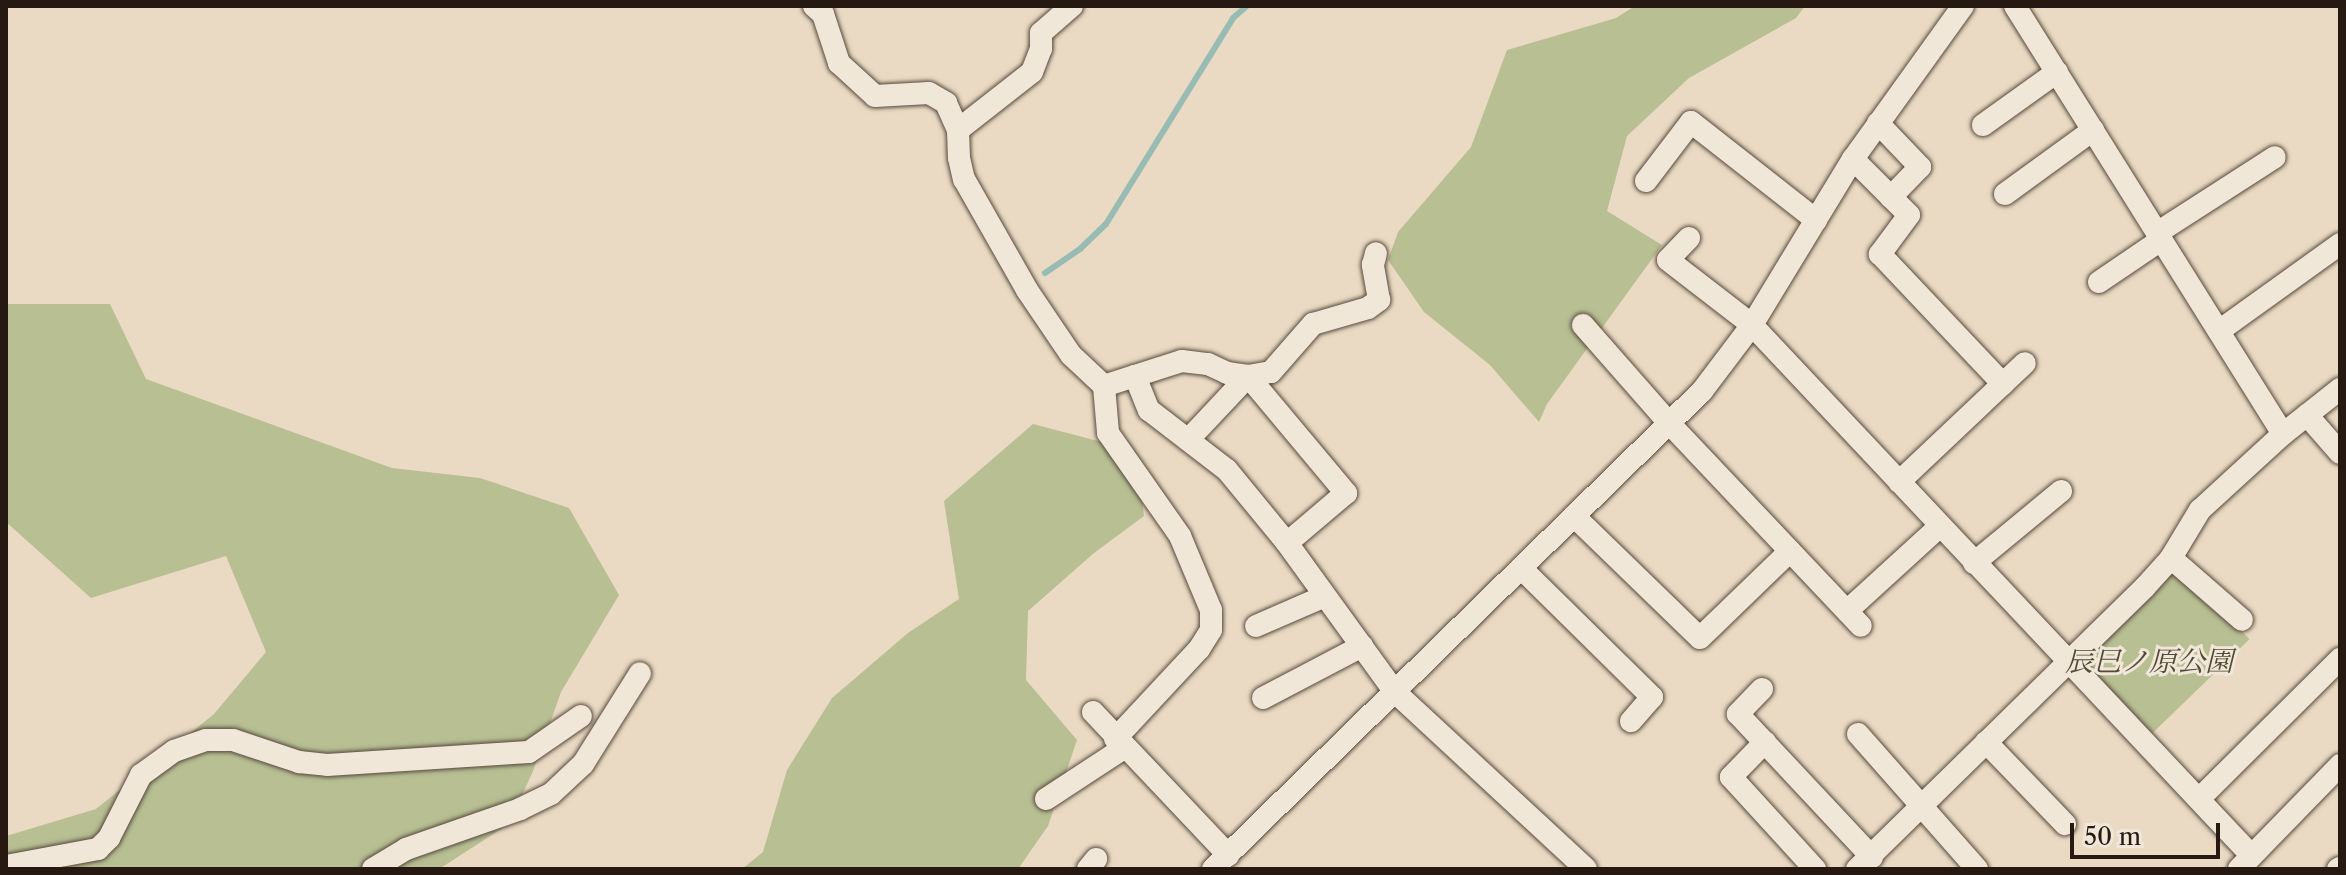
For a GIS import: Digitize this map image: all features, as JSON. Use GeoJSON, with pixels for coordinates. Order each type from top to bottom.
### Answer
{"type":"FeatureCollection","features":[{"type":"Feature","properties":{"kind":"street"},"geometry":{"type":"LineString","coordinates":[[814,6],[823,14],[839,63],[875,96],[929,93],[946,103],[958,130],[959,158],[964,179],[1027,290],[1071,355],[1104,386],[1108,433],[1180,536],[1211,610],[1211,630],[1199,649],[1120,743],[1046,799]]}},
{"type":"Feature","properties":{"kind":"street"},"geometry":{"type":"LineString","coordinates":[[958,130],[1032,72],[1041,49],[1041,33],[1072,6]]}},
{"type":"Feature","properties":{"kind":"street"},"geometry":{"type":"LineString","coordinates":[[1093,712],[1221,862],[1702,391],[1752,325],[1853,159],[1963,6]]}},
{"type":"Feature","properties":{"kind":"street"},"geometry":{"type":"LineString","coordinates":[[2015,6],[2283,434]]}},
{"type":"Feature","properties":{"kind":"street"},"geometry":{"type":"LineString","coordinates":[[1983,125],[2057,72]]}},
{"type":"Feature","properties":{"kind":"street"},"geometry":{"type":"LineString","coordinates":[[1646,181],[1691,122],[1816,220]]}},
{"type":"Feature","properties":{"kind":"street"},"geometry":{"type":"LineString","coordinates":[[1878,123],[1920,167],[1891,197]]}},
{"type":"Feature","properties":{"kind":"street"},"geometry":{"type":"LineString","coordinates":[[2005,194],[2093,130]]}},
{"type":"Feature","properties":{"kind":"street"},"geometry":{"type":"LineString","coordinates":[[2099,282],[2159,236],[2275,157]]}},
{"type":"Feature","properties":{"kind":"street"},"geometry":{"type":"LineString","coordinates":[[1853,159],[1909,215],[1880,254],[2003,384]]}},
{"type":"Feature","properties":{"kind":"street"},"geometry":{"type":"LineString","coordinates":[[1689,238],[1668,260],[1752,325],[2199,799],[2245,862],[2340,765]]}},
{"type":"Feature","properties":{"kind":"street"},"geometry":{"type":"LineString","coordinates":[[2219,331],[2340,244]]}},
{"type":"Feature","properties":{"kind":"street"},"geometry":{"type":"LineString","coordinates":[[1104,386],[1182,361],[1208,364],[1227,373],[1248,376],[1271,372],[1313,324],[1368,308],[1379,300],[1373,265],[1376,253]]}},
{"type":"Feature","properties":{"kind":"street"},"geometry":{"type":"LineString","coordinates":[[1583,325],[1669,423],[1854,618],[1940,526]]}},
{"type":"Feature","properties":{"kind":"street"},"geometry":{"type":"LineString","coordinates":[[1899,482],[2025,363]]}},
{"type":"Feature","properties":{"kind":"street"},"geometry":{"type":"LineString","coordinates":[[1135,376],[1149,410],[1227,470],[1287,543],[1395,692],[1583,868]]}},
{"type":"Feature","properties":{"kind":"street"},"geometry":{"type":"LineString","coordinates":[[1188,440],[1248,376]]}},
{"type":"Feature","properties":{"kind":"street"},"geometry":{"type":"LineString","coordinates":[[1248,376],[1346,493],[1287,543]]}},
{"type":"Feature","properties":{"kind":"street"},"geometry":{"type":"LineString","coordinates":[[1762,689],[1738,714],[1765,742],[1864,863],[2066,661],[2145,587],[2171,558],[2200,510],[2283,434],[2340,389]]}},
{"type":"Feature","properties":{"kind":"street"},"geometry":{"type":"LineString","coordinates":[[2307,415],[2340,453]]}},
{"type":"Feature","properties":{"kind":"street"},"geometry":{"type":"LineString","coordinates":[[1974,563],[2061,491]]}},
{"type":"Feature","properties":{"kind":"street"},"geometry":{"type":"LineString","coordinates":[[1574,516],[1700,638],[1790,551]]}},
{"type":"Feature","properties":{"kind":"street"},"geometry":{"type":"LineString","coordinates":[[2171,558],[2242,620]]}},
{"type":"Feature","properties":{"kind":"street"},"geometry":{"type":"LineString","coordinates":[[1521,568],[1652,697],[1631,721]]}},
{"type":"Feature","properties":{"kind":"street"},"geometry":{"type":"LineString","coordinates":[[1256,626],[1325,596]]}},
{"type":"Feature","properties":{"kind":"street"},"geometry":{"type":"LineString","coordinates":[[1263,698],[1362,646]]}},
{"type":"Feature","properties":{"kind":"street"},"geometry":{"type":"LineString","coordinates":[[2199,799],[2340,659]]}},
{"type":"Feature","properties":{"kind":"street"},"geometry":{"type":"LineString","coordinates":[[373,869],[406,849],[520,809],[551,794],[583,764],[640,673]]}},
{"type":"Feature","properties":{"kind":"street"},"geometry":{"type":"LineString","coordinates":[[6,866],[98,849],[109,838],[141,775],[174,751],[206,740],[233,740],[299,762],[327,765],[529,752],[581,716]]}},
{"type":"Feature","properties":{"kind":"street"},"geometry":{"type":"LineString","coordinates":[[1858,734],[1977,869]]}},
{"type":"Feature","properties":{"kind":"street"},"geometry":{"type":"LineString","coordinates":[[1765,742],[1731,777],[1815,869]]}},
{"type":"Feature","properties":{"kind":"street"},"geometry":{"type":"LineString","coordinates":[[1986,742],[2065,824]]}},
{"type":"Feature","properties":{"kind":"green space"},"geometry":{"type":"Polygon","coordinates":[[[1635,6],[1805,6],[1796,18],[1689,78],[1627,136],[1607,211],[1662,245],[1547,404],[1539,422],[1490,365],[1424,312],[1388,260],[1398,232],[1471,147],[1507,50],[1616,18],[1635,6]]]}},
{"type":"Feature","properties":{"kind":"green space"},"geometry":{"type":"Polygon","coordinates":[[[6,304],[110,304],[146,379],[392,468],[480,478],[569,508],[619,595],[561,692],[533,771],[509,824],[439,869],[6,869],[6,836],[96,809],[214,714],[266,652],[226,556],[91,598],[6,522],[6,304]]]}},
{"type":"Feature","properties":{"kind":"green space"},"geometry":{"type":"Polygon","coordinates":[[[1033,424],[1136,451],[1144,516],[1094,553],[1028,611],[1026,680],[1077,740],[1048,826],[1018,869],[742,869],[763,852],[787,770],[832,698],[908,633],[959,599],[944,501],[1033,424]]]}},
{"type":"Feature","properties":{"kind":"green space","name":"辰巳ノ原公園"},"geometry":{"type":"Polygon","coordinates":[[[2171,558],[2249,639],[2144,741],[2065,660],[2171,558]]]}},
{"type":"Feature","properties":{"kind":"waterway"},"geometry":{"type":"LineString","coordinates":[[1045,273],[1080,249],[1106,224],[1233,18],[1247,6]]}}]}
